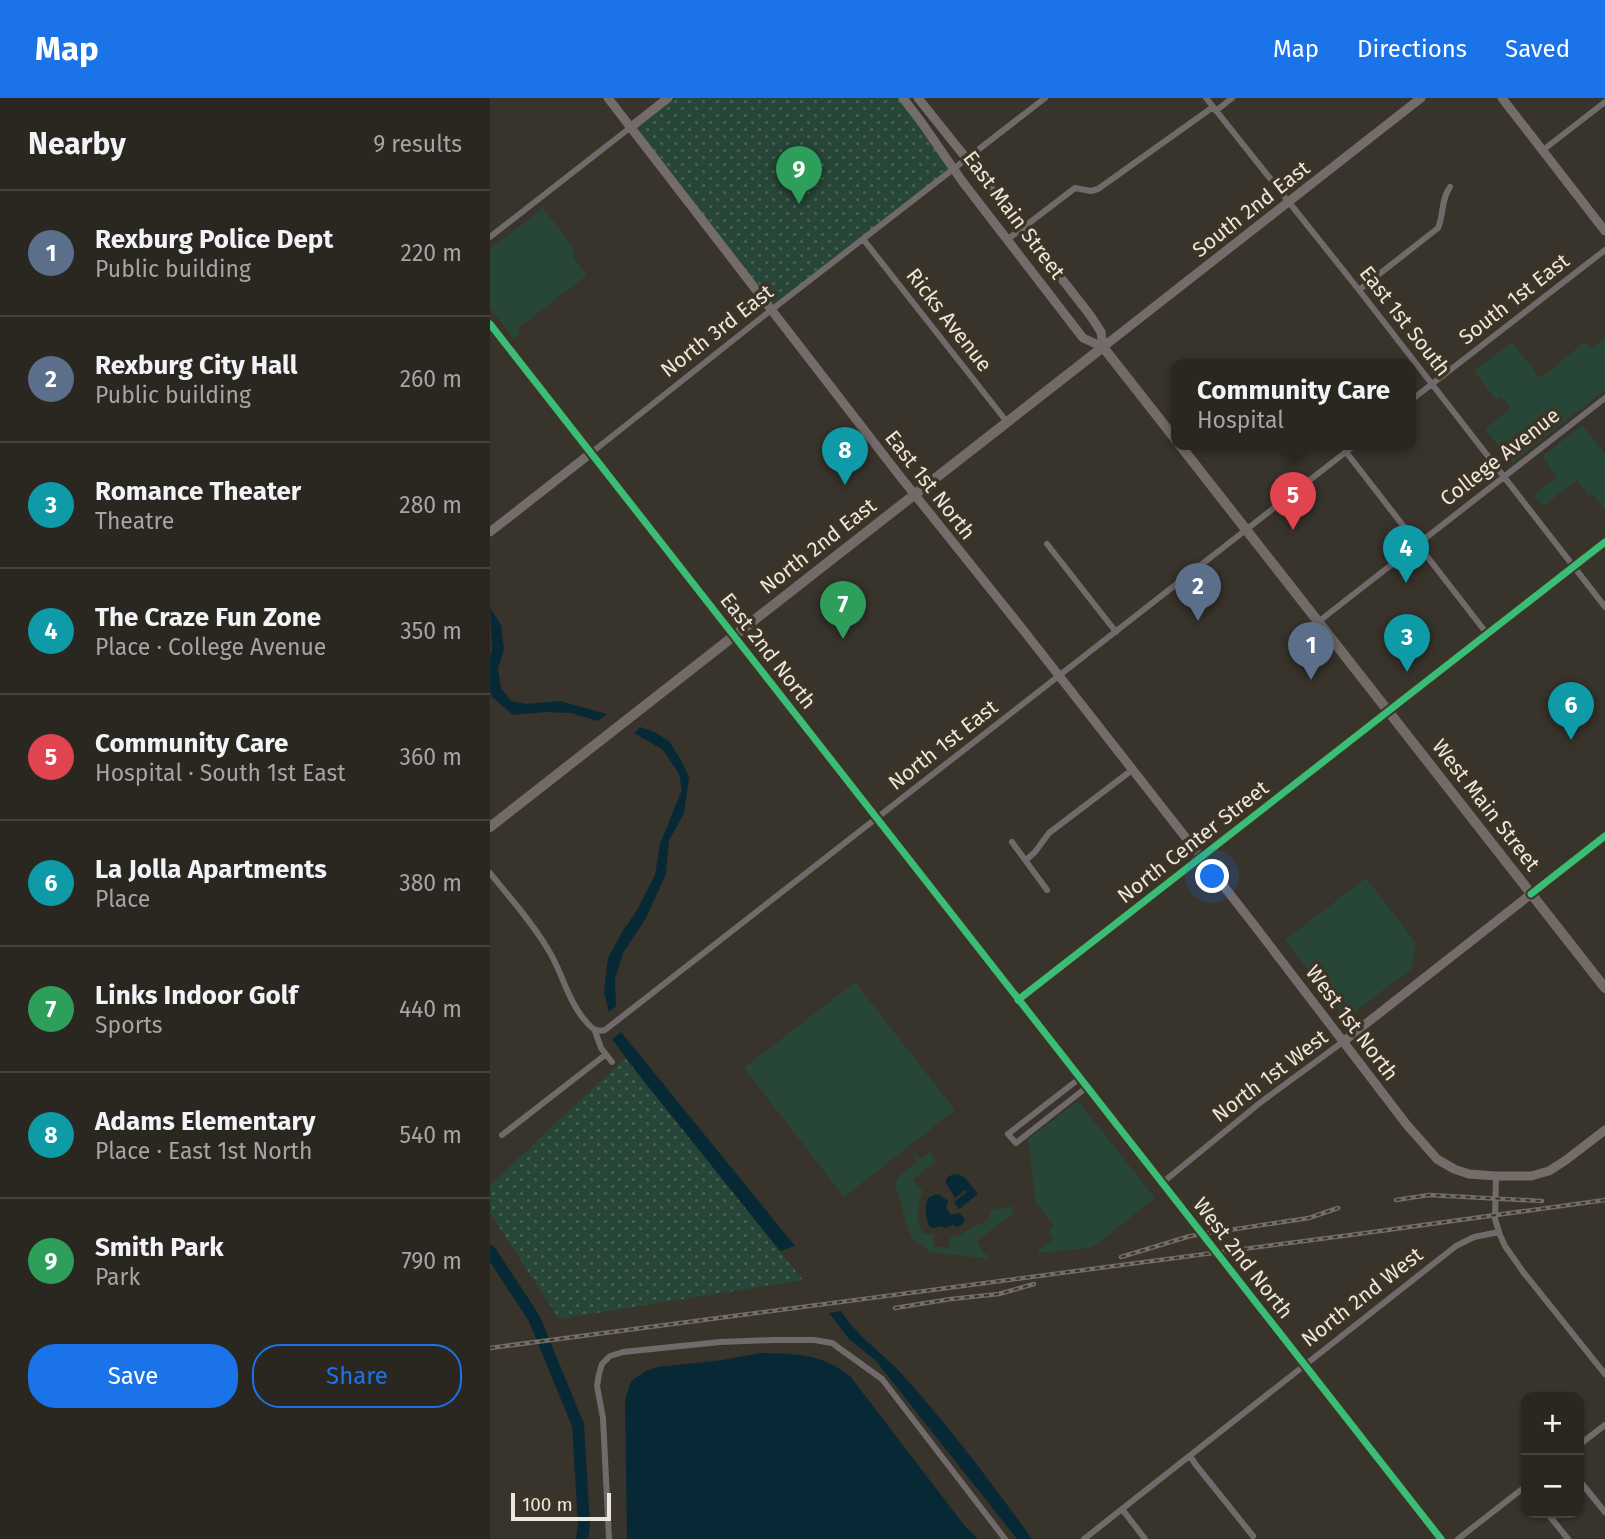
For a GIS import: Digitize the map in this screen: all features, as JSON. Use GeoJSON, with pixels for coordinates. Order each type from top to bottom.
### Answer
{"type":"FeatureCollection","features":[{"type":"Feature","properties":{"kind":"main road","name":"North 2nd East"},"geometry":{"type":"LineString","coordinates":[[490,827],[1103,347]]}},
{"type":"Feature","properties":{"kind":"main road","name":"East Main Street"},"geometry":{"type":"LineString","coordinates":[[1103,347],[1171,434]]}},
{"type":"Feature","properties":{"kind":"main road","name":"East Main Street"},"geometry":{"type":"LineString","coordinates":[[1183,450],[1389,712]]}},
{"type":"Feature","properties":{"kind":"main road","name":"West Main Street"},"geometry":{"type":"LineString","coordinates":[[1389,712],[1605,988]]}},
{"type":"Feature","properties":{"kind":"street","name":"East 1st North"},"geometry":{"type":"LineString","coordinates":[[608,98],[1202,858]]}},
{"type":"Feature","properties":{"kind":"street"},"geometry":{"type":"LineString","coordinates":[[490,237],[668,98]]}},
{"type":"Feature","properties":{"kind":"street","name":"East Main Street"},"geometry":{"type":"LineString","coordinates":[[903,98],[962,181],[1083,338],[1103,347]]}},
{"type":"Feature","properties":{"kind":"street","name":"East Main Street"},"geometry":{"type":"LineString","coordinates":[[918,98],[1090,315],[1101,332],[1103,347]]}},
{"type":"Feature","properties":{"kind":"street","name":"North 3rd East"},"geometry":{"type":"LineString","coordinates":[[490,532],[1045,98]]}},
{"type":"Feature","properties":{"kind":"street","name":"East 1st South"},"geometry":{"type":"LineString","coordinates":[[1206,98],[1413,359]]}},
{"type":"Feature","properties":{"kind":"street"},"geometry":{"type":"LineString","coordinates":[[1008,239],[1075,188],[1091,191],[1098,189],[1232,98]]}},
{"type":"Feature","properties":{"kind":"street","name":"South 2nd East"},"geometry":{"type":"LineString","coordinates":[[1103,347],[1421,98]]}},
{"type":"Feature","properties":{"kind":"street"},"geometry":{"type":"LineString","coordinates":[[1502,98],[1605,230]]}},
{"type":"Feature","properties":{"kind":"street"},"geometry":{"type":"LineString","coordinates":[[1542,150],[1605,102]]}},
{"type":"Feature","properties":{"kind":"street"},"geometry":{"type":"LineString","coordinates":[[1359,290],[1438,228],[1445,195],[1450,187]]}},
{"type":"Feature","properties":{"kind":"street","name":"Ricks Avenue"},"geometry":{"type":"LineString","coordinates":[[863,239],[1007,422]]}},
{"type":"Feature","properties":{"kind":"street","name":"South 1st East"},"geometry":{"type":"LineString","coordinates":[[1416,396],[1605,250]]}},
{"type":"Feature","properties":{"kind":"street","name":"East 2nd North"},"geometry":{"type":"LineString","coordinates":[[490,324],[1018,1000]]}},
{"type":"Feature","properties":{"kind":"street","name":"East 1st South"},"geometry":{"type":"LineString","coordinates":[[1416,363],[1605,607]]}},
{"type":"Feature","properties":{"kind":"street","name":"College Avenue"},"geometry":{"type":"LineString","coordinates":[[1318,622],[1605,398]]}},
{"type":"Feature","properties":{"kind":"street"},"geometry":{"type":"LineString","coordinates":[[1246,530],[1348,450]]}},
{"type":"Feature","properties":{"kind":"street"},"geometry":{"type":"LineString","coordinates":[[1346,452],[1488,635]]}},
{"type":"Feature","properties":{"kind":"street","name":"North 1st East"},"geometry":{"type":"LineString","coordinates":[[594,1031],[605,1030],[1246,530]]}},
{"type":"Feature","properties":{"kind":"street","name":"North Center Street"},"geometry":{"type":"LineString","coordinates":[[1018,1000],[1605,542]]}},
{"type":"Feature","properties":{"kind":"street"},"geometry":{"type":"LineString","coordinates":[[1047,544],[1116,632]]}},
{"type":"Feature","properties":{"kind":"street"},"geometry":{"type":"LineString","coordinates":[[1026,860],[1049,833],[1132,770]]}},
{"type":"Feature","properties":{"kind":"street","name":"North 1st West"},"geometry":{"type":"LineString","coordinates":[[1162,1183],[1262,1102],[1605,836]]}},
{"type":"Feature","properties":{"kind":"street"},"geometry":{"type":"LineString","coordinates":[[1012,842],[1047,890]]}},
{"type":"Feature","properties":{"kind":"street","name":"West 1st North"},"geometry":{"type":"LineString","coordinates":[[1202,858],[1407,1125],[1437,1159],[1461,1171],[1520,1177],[1539,1174],[1566,1160],[1605,1130]]}},
{"type":"Feature","properties":{"kind":"street"},"geometry":{"type":"LineString","coordinates":[[490,873],[550,951],[578,1012],[594,1031],[604,1055],[612,1062]]}},
{"type":"Feature","properties":{"kind":"street","name":"West 2nd North"},"geometry":{"type":"LineString","coordinates":[[1018,1000],[1441,1539]]}},
{"type":"Feature","properties":{"kind":"street"},"geometry":{"type":"LineString","coordinates":[[502,1135],[604,1055]]}},
{"type":"Feature","properties":{"kind":"street"},"geometry":{"type":"LineString","coordinates":[[1080,1078],[1009,1133],[1016,1143],[1087,1087]]}},
{"type":"Feature","properties":{"kind":"street"},"geometry":{"type":"LineString","coordinates":[[1496,1176],[1495,1215],[1499,1232],[1512,1257],[1605,1374]]}},
{"type":"Feature","properties":{"kind":"street","name":"North 2nd West"},"geometry":{"type":"LineString","coordinates":[[1084,1539],[1456,1246],[1474,1237],[1499,1232]]}},
{"type":"Feature","properties":{"kind":"street"},"geometry":{"type":"LineString","coordinates":[[609,1539],[603,1418],[597,1386],[602,1364],[610,1356],[623,1352],[720,1342],[774,1340],[832,1343],[882,1380],[1006,1539]]}},
{"type":"Feature","properties":{"kind":"street"},"geometry":{"type":"LineString","coordinates":[[1584,1442],[1605,1425]]}},
{"type":"Feature","properties":{"kind":"street"},"geometry":{"type":"LineString","coordinates":[[1190,1456],[1254,1536]]}},
{"type":"Feature","properties":{"kind":"street"},"geometry":{"type":"LineString","coordinates":[[1584,1486],[1605,1512]]}},
{"type":"Feature","properties":{"kind":"street"},"geometry":{"type":"LineString","coordinates":[[1458,1539],[1521,1490]]}},
{"type":"Feature","properties":{"kind":"street"},"geometry":{"type":"LineString","coordinates":[[1122,1509],[1145,1539]]}},
{"type":"Feature","properties":{"kind":"street"},"geometry":{"type":"LineString","coordinates":[[1551,1518],[1568,1539]]}},
{"type":"Feature","properties":{"kind":"green space"},"geometry":{"type":"Polygon","coordinates":[[[668,98],[903,98],[954,168],[772,310],[631,128],[668,98]]]}},
{"type":"Feature","properties":{"kind":"green space"},"geometry":{"type":"Polygon","coordinates":[[[543,208],[572,246],[574,258],[587,275],[517,329],[520,334],[514,339],[490,308],[490,249],[543,208]]]}},
{"type":"Feature","properties":{"kind":"green space"},"geometry":{"type":"Polygon","coordinates":[[[1605,338],[1605,390],[1512,463],[1485,429],[1511,408],[1501,396],[1496,400],[1474,371],[1512,342],[1540,378],[1585,342],[1591,349],[1605,338]]]}},
{"type":"Feature","properties":{"kind":"green space"},"geometry":{"type":"Polygon","coordinates":[[[1582,425],[1605,454],[1605,510],[1592,494],[1589,496],[1577,480],[1543,506],[1534,495],[1557,477],[1542,457],[1582,425]]]}},
{"type":"Feature","properties":{"kind":"green space"},"geometry":{"type":"Polygon","coordinates":[[[1366,878],[1416,943],[1411,969],[1348,1017],[1343,1015],[1285,940],[1366,878]]]}},
{"type":"Feature","properties":{"kind":"green space"},"geometry":{"type":"Polygon","coordinates":[[[855,982],[955,1110],[844,1197],[744,1068],[855,982]]]}},
{"type":"Feature","properties":{"kind":"green space"},"geometry":{"type":"Polygon","coordinates":[[[625,1058],[803,1280],[559,1319],[490,1213],[490,1185],[625,1058]]]}},
{"type":"Feature","properties":{"kind":"green space"},"geometry":{"type":"Polygon","coordinates":[[[1078,1101],[1155,1198],[1096,1245],[1039,1253],[1038,1250],[1053,1239],[1048,1231],[1054,1225],[1036,1203],[1028,1139],[1078,1101]]]}},
{"type":"Feature","properties":{"kind":"green space"},"geometry":{"type":"Polygon","coordinates":[[[930,1152],[936,1162],[913,1179],[923,1192],[918,1212],[923,1233],[934,1235],[933,1246],[949,1248],[950,1237],[960,1235],[987,1221],[990,1210],[1012,1206],[1013,1213],[977,1241],[990,1259],[930,1252],[911,1237],[895,1185],[898,1177],[917,1162],[913,1155],[915,1153],[921,1159],[930,1152]]]}},
{"type":"Feature","properties":{"kind":"water"},"geometry":{"type":"Polygon","coordinates":[[[490,608],[501,625],[504,649],[498,669],[501,688],[511,701],[526,704],[560,701],[607,714],[598,721],[571,713],[513,715],[492,697],[490,608]]]}},
{"type":"Feature","properties":{"kind":"water"},"geometry":{"type":"Polygon","coordinates":[[[640,727],[669,741],[689,777],[684,813],[669,840],[666,874],[646,918],[623,953],[615,979],[616,1006],[609,1012],[604,992],[608,958],[655,875],[660,844],[682,790],[679,774],[663,750],[634,733],[640,727]]]}},
{"type":"Feature","properties":{"kind":"water"},"geometry":{"type":"Polygon","coordinates":[[[621,1032],[795,1246],[780,1251],[612,1039],[621,1032]]]}},
{"type":"Feature","properties":{"kind":"water"},"geometry":{"type":"Polygon","coordinates":[[[958,1174],[964,1177],[978,1194],[959,1209],[954,1202],[967,1192],[965,1190],[955,1198],[946,1183],[948,1177],[958,1174]]]}},
{"type":"Feature","properties":{"kind":"water"},"geometry":{"type":"Polygon","coordinates":[[[938,1194],[948,1201],[946,1208],[951,1215],[959,1213],[965,1219],[962,1225],[946,1228],[929,1226],[927,1202],[930,1197],[938,1194]]]}},
{"type":"Feature","properties":{"kind":"water"},"geometry":{"type":"Polygon","coordinates":[[[841,1311],[936,1413],[1032,1539],[1017,1539],[876,1361],[849,1339],[829,1313],[841,1311]]]}},
{"type":"Feature","properties":{"kind":"water"},"geometry":{"type":"Polygon","coordinates":[[[761,1353],[808,1356],[839,1368],[850,1376],[964,1525],[978,1539],[627,1539],[625,1400],[631,1381],[658,1367],[761,1353]]]}},
{"type":"Feature","properties":{"kind":"waterway"},"geometry":{"type":"LineString","coordinates":[[490,1251],[534,1318],[578,1425],[584,1525],[582,1539]]}},
{"type":"Feature","properties":{"kind":"railway"},"geometry":{"type":"LineString","coordinates":[[1396,1200],[1429,1195],[1542,1201]]}},
{"type":"Feature","properties":{"kind":"railway"},"geometry":{"type":"LineString","coordinates":[[490,1348],[1605,1200]]}},
{"type":"Feature","properties":{"kind":"railway"},"geometry":{"type":"LineString","coordinates":[[1121,1257],[1190,1236],[1309,1218],[1338,1208]]}},
{"type":"Feature","properties":{"kind":"railway"},"geometry":{"type":"LineString","coordinates":[[895,1308],[999,1294],[1034,1284]]}},
{"type":"Feature","properties":{"kind":"cycle path"},"geometry":{"type":"LineString","coordinates":[[490,324],[1441,1539]]}},
{"type":"Feature","properties":{"kind":"cycle path"},"geometry":{"type":"LineString","coordinates":[[1018,1000],[1605,542]]}},
{"type":"Feature","properties":{"kind":"cycle path"},"geometry":{"type":"LineString","coordinates":[[1531,894],[1605,836]]}},
{"type":"Feature","properties":{"kind":"place","name":"Smith Park"},"geometry":{"type":"Point","coordinates":[799,204]}},
{"type":"Feature","properties":{"kind":"place","name":"Adams Elementary"},"geometry":{"type":"Point","coordinates":[845,485]}},
{"type":"Feature","properties":{"kind":"place","name":"Community Care"},"geometry":{"type":"Point","coordinates":[1293,530]}},
{"type":"Feature","properties":{"kind":"place","name":"The Craze Fun Zone"},"geometry":{"type":"Point","coordinates":[1406,583]}},
{"type":"Feature","properties":{"kind":"place","name":"Rexburg City Hall"},"geometry":{"type":"Point","coordinates":[1198,621]}},
{"type":"Feature","properties":{"kind":"place","name":"Links Indoor Golf"},"geometry":{"type":"Point","coordinates":[843,639]}},
{"type":"Feature","properties":{"kind":"place","name":"Romance Theater"},"geometry":{"type":"Point","coordinates":[1407,672]}},
{"type":"Feature","properties":{"kind":"place","name":"Rexburg Police Dept"},"geometry":{"type":"Point","coordinates":[1311,680]}},
{"type":"Feature","properties":{"kind":"place","name":"La Jolla Apartments"},"geometry":{"type":"Point","coordinates":[1571,740]}}]}
